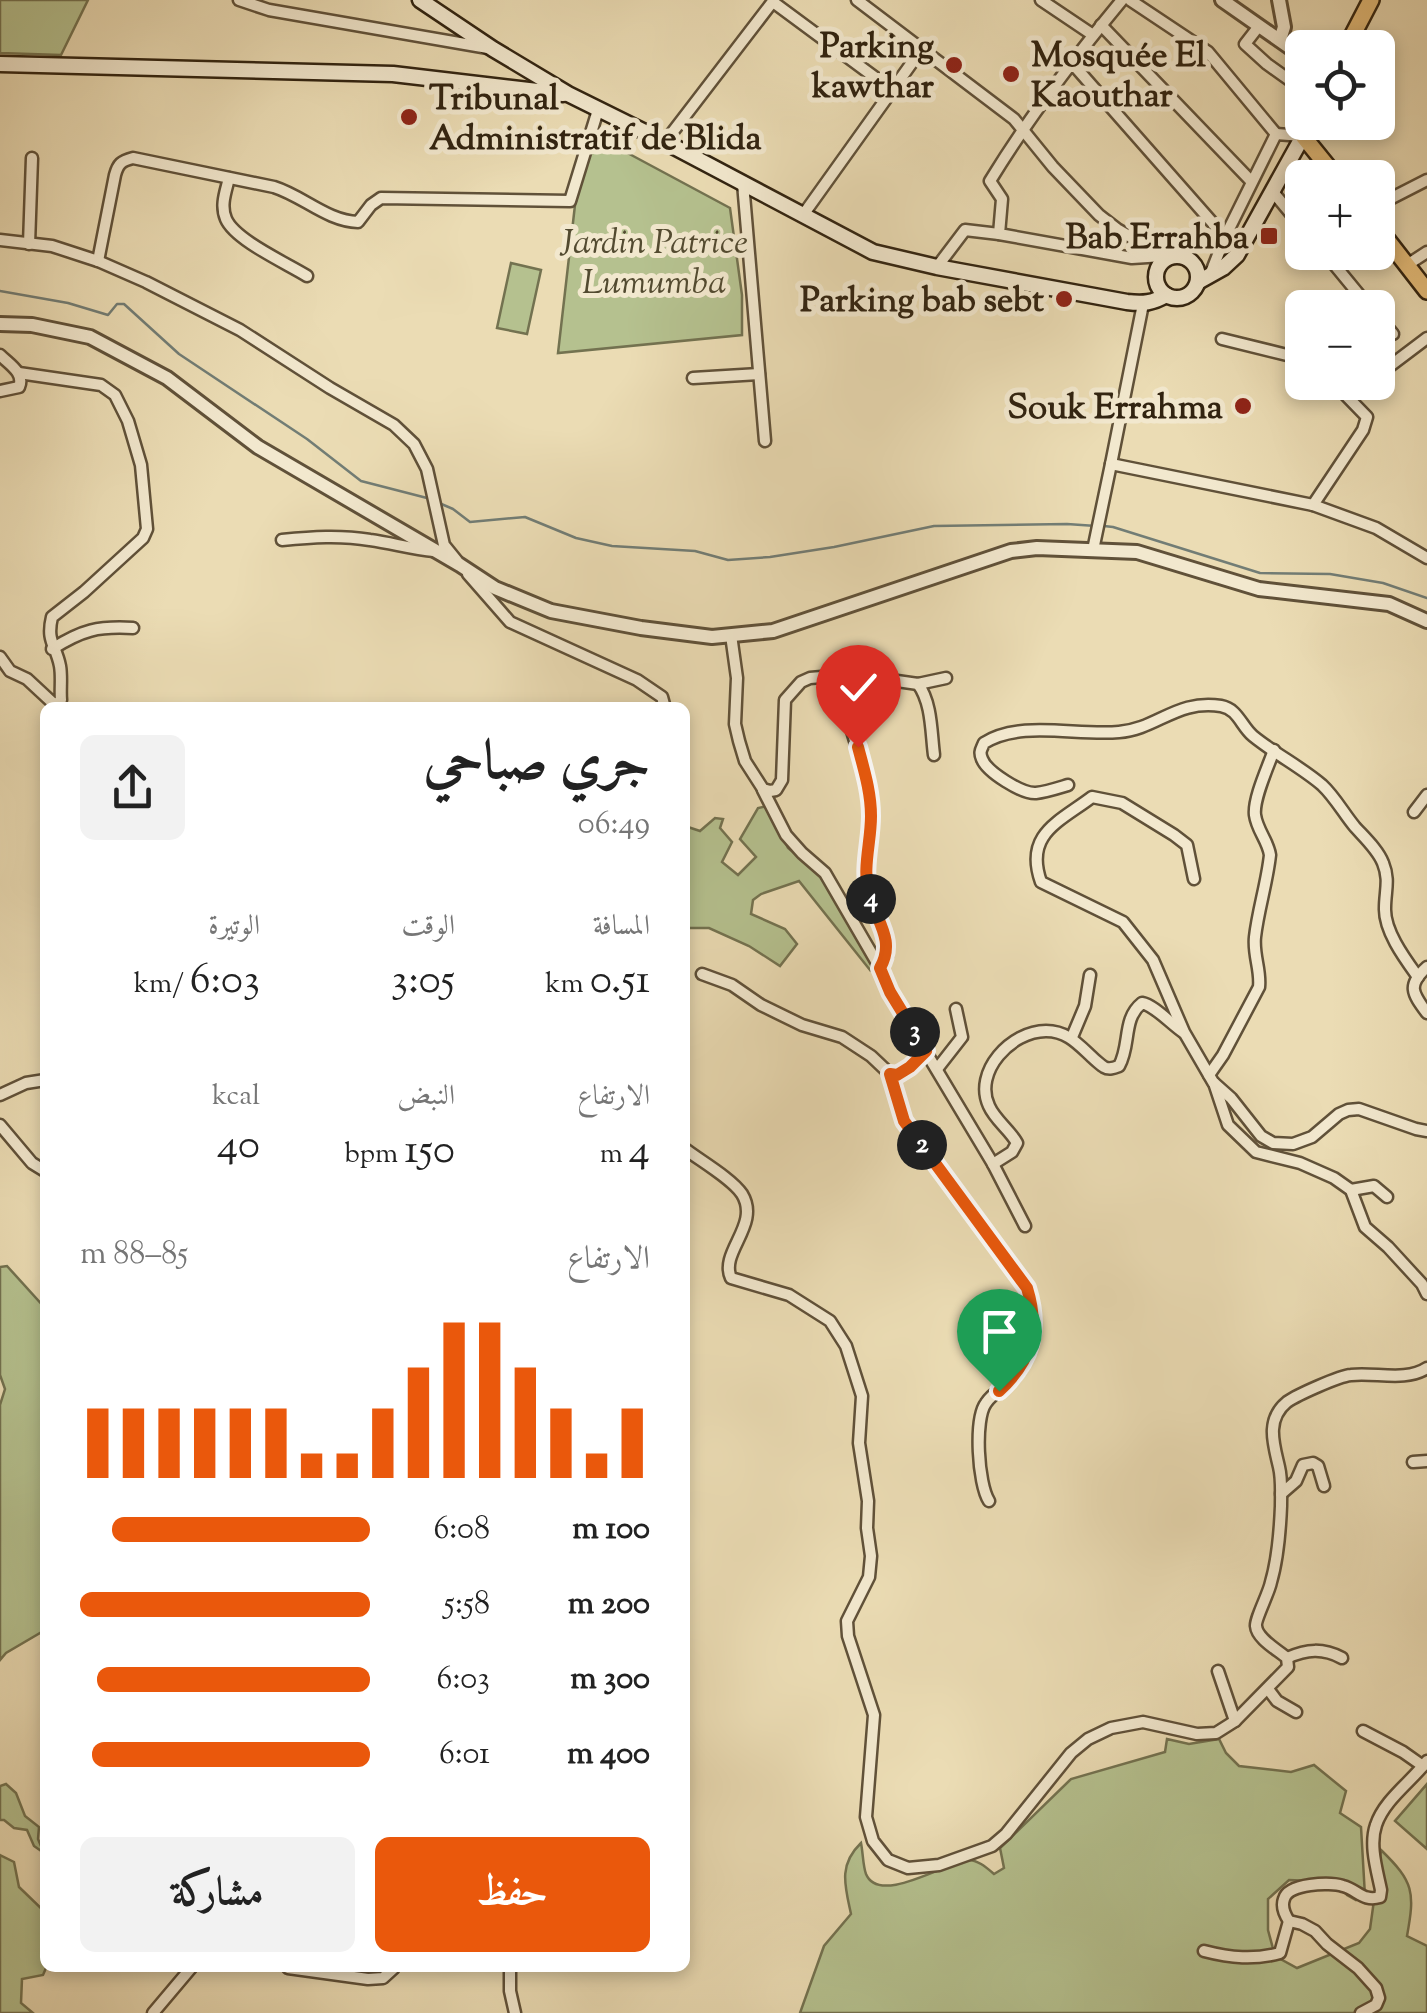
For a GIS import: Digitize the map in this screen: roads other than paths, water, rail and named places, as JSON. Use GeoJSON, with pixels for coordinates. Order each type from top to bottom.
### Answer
{"type":"FeatureCollection","features":[{"type":"Feature","properties":{"kind":"main road"},"geometry":{"type":"LineString","coordinates":[[420,0],[568,94],[873,252],[937,268],[1143,304],[1166,295]]}},
{"type":"Feature","properties":{"kind":"main road"},"geometry":{"type":"LineString","coordinates":[[1347,30],[1362,0]]}},
{"type":"Feature","properties":{"kind":"main road"},"geometry":{"type":"LineString","coordinates":[[1355,30],[1371,0]]}},
{"type":"Feature","properties":{"kind":"main road"},"geometry":{"type":"LineString","coordinates":[[0,64],[393,74],[568,94]]}},
{"type":"Feature","properties":{"kind":"main road"},"geometry":{"type":"LineString","coordinates":[[1204,279],[1192,262],[1182,256],[1167,256],[1156,279],[1166,295],[1179,298],[1191,293],[1237,255],[1300,140]]}},
{"type":"Feature","properties":{"kind":"main road"},"geometry":{"type":"LineString","coordinates":[[1395,250],[1427,291]]}},
{"type":"Feature","properties":{"kind":"street"},"geometry":{"type":"LineString","coordinates":[[239,0],[269,10],[493,49]]}},
{"type":"Feature","properties":{"kind":"street"},"geometry":{"type":"LineString","coordinates":[[1040,0],[1093,35]]}},
{"type":"Feature","properties":{"kind":"street"},"geometry":{"type":"LineString","coordinates":[[998,234],[1002,199],[990,181],[1022,128],[1122,0]]}},
{"type":"Feature","properties":{"kind":"street"},"geometry":{"type":"LineString","coordinates":[[1130,0],[1208,52],[1276,134]]}},
{"type":"Feature","properties":{"kind":"street"},"geometry":{"type":"LineString","coordinates":[[1222,0],[1285,44]]}},
{"type":"Feature","properties":{"kind":"street"},"geometry":{"type":"LineString","coordinates":[[1279,0],[1284,27],[1280,40]]}},
{"type":"Feature","properties":{"kind":"street"},"geometry":{"type":"LineString","coordinates":[[666,142],[774,1],[892,90]]}},
{"type":"Feature","properties":{"kind":"street"},"geometry":{"type":"LineString","coordinates":[[859,1],[1014,119],[1053,168],[1099,215],[1167,256]]}},
{"type":"Feature","properties":{"kind":"street"},"geometry":{"type":"LineString","coordinates":[[1101,25],[1251,181]]}},
{"type":"Feature","properties":{"kind":"street"},"geometry":{"type":"LineString","coordinates":[[450,42],[460,36],[459,26]]}},
{"type":"Feature","properties":{"kind":"street"},"geometry":{"type":"LineString","coordinates":[[1259,26],[1245,44],[1285,77]]}},
{"type":"Feature","properties":{"kind":"street"},"geometry":{"type":"LineString","coordinates":[[803,215],[921,50]]}},
{"type":"Feature","properties":{"kind":"street"},"geometry":{"type":"LineString","coordinates":[[1071,62],[1225,237]]}},
{"type":"Feature","properties":{"kind":"street"},"geometry":{"type":"LineString","coordinates":[[98,261],[115,175],[123,161],[133,158],[291,192],[346,222],[358,222],[371,204],[381,198],[570,200],[598,110]]}},
{"type":"Feature","properties":{"kind":"street"},"geometry":{"type":"LineString","coordinates":[[1204,279],[1276,134],[1285,132]]}},
{"type":"Feature","properties":{"kind":"street"},"geometry":{"type":"LineString","coordinates":[[30,244],[32,158]]}},
{"type":"Feature","properties":{"kind":"street"},"geometry":{"type":"LineString","coordinates":[[229,178],[223,205],[234,232],[307,276]]}},
{"type":"Feature","properties":{"kind":"street"},"geometry":{"type":"LineString","coordinates":[[1395,196],[1427,180]]}},
{"type":"Feature","properties":{"kind":"street"},"geometry":{"type":"LineString","coordinates":[[742,183],[765,442]]}},
{"type":"Feature","properties":{"kind":"street"},"geometry":{"type":"LineString","coordinates":[[1273,192],[1285,206]]}},
{"type":"Feature","properties":{"kind":"street"},"geometry":{"type":"LineString","coordinates":[[937,268],[965,230],[1132,258],[1167,256]]}},
{"type":"Feature","properties":{"kind":"street"},"geometry":{"type":"LineString","coordinates":[[0,240],[52,246],[98,261],[191,303],[394,425],[414,444],[428,470],[440,548]]}},
{"type":"Feature","properties":{"kind":"street"},"geometry":{"type":"LineString","coordinates":[[1407,266],[1427,252]]}},
{"type":"Feature","properties":{"kind":"street"},"geometry":{"type":"LineString","coordinates":[[1339,270],[1355,290]]}},
{"type":"Feature","properties":{"kind":"street"},"geometry":{"type":"LineString","coordinates":[[1093,550],[1143,304]]}},
{"type":"Feature","properties":{"kind":"street"},"geometry":{"type":"LineString","coordinates":[[0,324],[90,337],[106,345],[167,378],[258,447],[440,548],[495,588],[551,610],[641,628],[712,636],[772,631],[1011,551],[1037,548],[1137,552],[1259,589],[1389,604],[1427,622]]}},
{"type":"Feature","properties":{"kind":"street"},"geometry":{"type":"LineString","coordinates":[[1395,362],[1427,338]]}},
{"type":"Feature","properties":{"kind":"street"},"geometry":{"type":"LineString","coordinates":[[1222,339],[1285,355]]}},
{"type":"Feature","properties":{"kind":"street"},"geometry":{"type":"LineString","coordinates":[[0,355],[19,373],[21,382],[19,387],[0,392]]}},
{"type":"Feature","properties":{"kind":"street"},"geometry":{"type":"LineString","coordinates":[[19,373],[101,385],[115,395],[128,421],[144,482],[147,529],[143,538],[52,617],[52,649],[60,664],[59,702]]}},
{"type":"Feature","properties":{"kind":"street"},"geometry":{"type":"LineString","coordinates":[[693,378],[759,374]]}},
{"type":"Feature","properties":{"kind":"street"},"geometry":{"type":"LineString","coordinates":[[1313,505],[1363,430],[1367,417],[1350,400]]}},
{"type":"Feature","properties":{"kind":"street"},"geometry":{"type":"LineString","coordinates":[[1111,464],[1313,505],[1376,528],[1427,558]]}},
{"type":"Feature","properties":{"kind":"street"},"geometry":{"type":"LineString","coordinates":[[282,540],[325,535],[412,550],[440,548]]}},
{"type":"Feature","properties":{"kind":"street"},"geometry":{"type":"LineString","coordinates":[[460,565],[510,622],[637,680],[663,702]]}},
{"type":"Feature","properties":{"kind":"street"},"geometry":{"type":"LineString","coordinates":[[52,649],[75,635],[102,626],[133,628]]}},
{"type":"Feature","properties":{"kind":"street"},"geometry":{"type":"LineString","coordinates":[[731,635],[737,678],[735,724],[746,761],[786,835],[825,872],[1025,1226]]}},
{"type":"Feature","properties":{"kind":"street"},"geometry":{"type":"LineString","coordinates":[[0,656],[10,671],[26,679],[52,702]]}},
{"type":"Feature","properties":{"kind":"street"},"geometry":{"type":"LineString","coordinates":[[762,789],[776,790],[782,780],[785,700],[801,682],[833,676],[918,684],[946,678]]}},
{"type":"Feature","properties":{"kind":"street"},"geometry":{"type":"LineString","coordinates":[[833,676],[842,686],[870,790],[865,868],[868,894],[887,942],[887,956],[880,968]]}},
{"type":"Feature","properties":{"kind":"street"},"geometry":{"type":"LineString","coordinates":[[918,684],[924,693],[934,755]]}},
{"type":"Feature","properties":{"kind":"street"},"geometry":{"type":"LineString","coordinates":[[1068,786],[1036,793],[1012,786],[986,765],[982,758],[984,743],[1031,729],[1069,733],[1130,731],[1187,708],[1222,706],[1234,711],[1250,734],[1323,786],[1382,859],[1389,882],[1387,924],[1418,977]]}},
{"type":"Feature","properties":{"kind":"street"},"geometry":{"type":"LineString","coordinates":[[1211,1078],[1259,987],[1254,949],[1270,855],[1255,813],[1274,750]]}},
{"type":"Feature","properties":{"kind":"street"},"geometry":{"type":"LineString","coordinates":[[1414,812],[1427,795]]}},
{"type":"Feature","properties":{"kind":"street"},"geometry":{"type":"LineString","coordinates":[[1194,879],[1187,846],[1174,835],[1122,803],[1092,797],[1041,835],[1034,863],[1041,882],[1123,922],[1154,960],[1184,1032],[1211,1078],[1228,1124],[1256,1152],[1300,1162],[1351,1190],[1365,1227],[1425,1287]]}},
{"type":"Feature","properties":{"kind":"street"},"geometry":{"type":"LineString","coordinates":[[1427,967],[1414,982],[1413,990],[1427,1013]]}},
{"type":"Feature","properties":{"kind":"street"},"geometry":{"type":"LineString","coordinates":[[702,974],[732,985],[802,1025],[842,1037],[890,1074],[904,1121],[1027,1288],[1033,1321],[1028,1353],[1016,1375],[986,1402],[982,1412],[980,1482],[989,1501]]}},
{"type":"Feature","properties":{"kind":"street"},"geometry":{"type":"LineString","coordinates":[[1072,1038],[1080,1021],[1090,975]]}},
{"type":"Feature","properties":{"kind":"street"},"geometry":{"type":"LineString","coordinates":[[993,1164],[1017,1144],[994,1115],[985,1094],[985,1082],[1012,1040],[1047,1031],[1072,1038],[1110,1069],[1119,1066],[1125,1057],[1130,1019],[1142,1003],[1151,1004],[1165,1020],[1184,1032]]}},
{"type":"Feature","properties":{"kind":"street"},"geometry":{"type":"LineString","coordinates":[[937,1070],[962,1037],[956,1008]]}},
{"type":"Feature","properties":{"kind":"street"},"geometry":{"type":"LineString","coordinates":[[890,1074],[897,1075],[910,1067],[926,1051]]}},
{"type":"Feature","properties":{"kind":"street"},"geometry":{"type":"LineString","coordinates":[[1211,1078],[1261,1136],[1273,1143],[1293,1144],[1312,1137],[1339,1114],[1358,1109],[1427,1131]]}},
{"type":"Feature","properties":{"kind":"street"},"geometry":{"type":"LineString","coordinates":[[0,1095],[40,1081]]}},
{"type":"Feature","properties":{"kind":"street"},"geometry":{"type":"LineString","coordinates":[[0,1125],[40,1168]]}},
{"type":"Feature","properties":{"kind":"street"},"geometry":{"type":"LineString","coordinates":[[690,1153],[740,1190],[746,1204],[746,1220],[728,1262],[732,1278],[789,1295],[830,1321],[846,1346],[862,1396],[859,1443],[871,1556],[869,1578],[847,1621],[848,1636],[874,1715],[866,1817],[873,1842],[888,1860],[908,1868],[940,1865],[992,1846],[1088,1738],[1110,1728],[1143,1722],[1197,1734],[1216,1732],[1268,1689],[1288,1667],[1288,1658]]}},
{"type":"Feature","properties":{"kind":"street"},"geometry":{"type":"LineString","coordinates":[[1351,1190],[1374,1186],[1387,1198]]}},
{"type":"Feature","properties":{"kind":"street"},"geometry":{"type":"LineString","coordinates":[[1288,1658],[1260,1636],[1256,1626],[1256,1618],[1268,1598],[1280,1528],[1280,1470],[1272,1442],[1278,1412],[1288,1402],[1341,1376],[1406,1375],[1427,1368]]}},
{"type":"Feature","properties":{"kind":"street"},"geometry":{"type":"LineString","coordinates":[[1413,1462],[1427,1461]]}},
{"type":"Feature","properties":{"kind":"street"},"geometry":{"type":"LineString","coordinates":[[1281,1494],[1296,1482],[1303,1465],[1318,1466],[1324,1486]]}},
{"type":"Feature","properties":{"kind":"street"},"geometry":{"type":"LineString","coordinates":[[1288,1658],[1319,1650],[1342,1658]]}},
{"type":"Feature","properties":{"kind":"street"},"geometry":{"type":"LineString","coordinates":[[1218,1671],[1234,1721]]}},
{"type":"Feature","properties":{"kind":"street"},"geometry":{"type":"LineString","coordinates":[[1268,1689],[1277,1701],[1296,1712]]}},
{"type":"Feature","properties":{"kind":"street"},"geometry":{"type":"LineString","coordinates":[[1204,1951],[1241,1958],[1280,1952],[1289,1922],[1283,1900],[1297,1886],[1338,1884],[1363,1898],[1380,1897],[1374,1846],[1376,1824],[1425,1764],[1363,1731]]}},
{"type":"Feature","properties":{"kind":"street"},"geometry":{"type":"LineString","coordinates":[[1289,1922],[1315,1931],[1376,1988],[1376,2005],[1361,2013]]}},
{"type":"Feature","properties":{"kind":"street"},"geometry":{"type":"LineString","coordinates":[[153,2013],[187,1972]]}},
{"type":"Feature","properties":{"kind":"street"},"geometry":{"type":"LineString","coordinates":[[317,1972],[368,1979],[383,1978],[390,1972]]}},
{"type":"Feature","properties":{"kind":"street"},"geometry":{"type":"LineString","coordinates":[[510,1972],[515,2013]]}},
{"type":"Feature","properties":{"kind":"waterway"},"geometry":{"type":"LineString","coordinates":[[0,291],[68,303],[108,315],[117,304],[124,304],[179,354],[307,439],[361,481],[427,498]]}},
{"type":"Feature","properties":{"kind":"waterway"},"geometry":{"type":"LineString","coordinates":[[439,503],[470,522],[525,517],[576,538],[612,546],[695,551],[728,560],[834,547],[934,526],[1096,526]]}},
{"type":"Feature","properties":{"kind":"waterway"},"geometry":{"type":"LineString","coordinates":[[1104,526],[1260,573],[1330,574],[1383,583],[1427,598]]}},
{"type":"Feature","properties":{"kind":"place","name":"Parking kawthar"},"geometry":{"type":"Point","coordinates":[954,65]}},
{"type":"Feature","properties":{"kind":"place","name":"Mosquée El Kaouthar"},"geometry":{"type":"Point","coordinates":[1011,74]}},
{"type":"Feature","properties":{"kind":"place","name":"Tribunal Administratif de Blida"},"geometry":{"type":"Point","coordinates":[409,117]}},
{"type":"Feature","properties":{"kind":"place","name":"Bab Errahba"},"geometry":{"type":"Point","coordinates":[1269,236]}},
{"type":"Feature","properties":{"kind":"place","name":"Parking bab sebt"},"geometry":{"type":"Point","coordinates":[1064,299]}},
{"type":"Feature","properties":{"kind":"place","name":"Souk Errahma"},"geometry":{"type":"Point","coordinates":[1243,406]}},
{"type":"Feature","properties":{"kind":"park label","name":"Jardin Patrice Lumumba"},"geometry":{"type":"Point","coordinates":[654,261]}}]}
